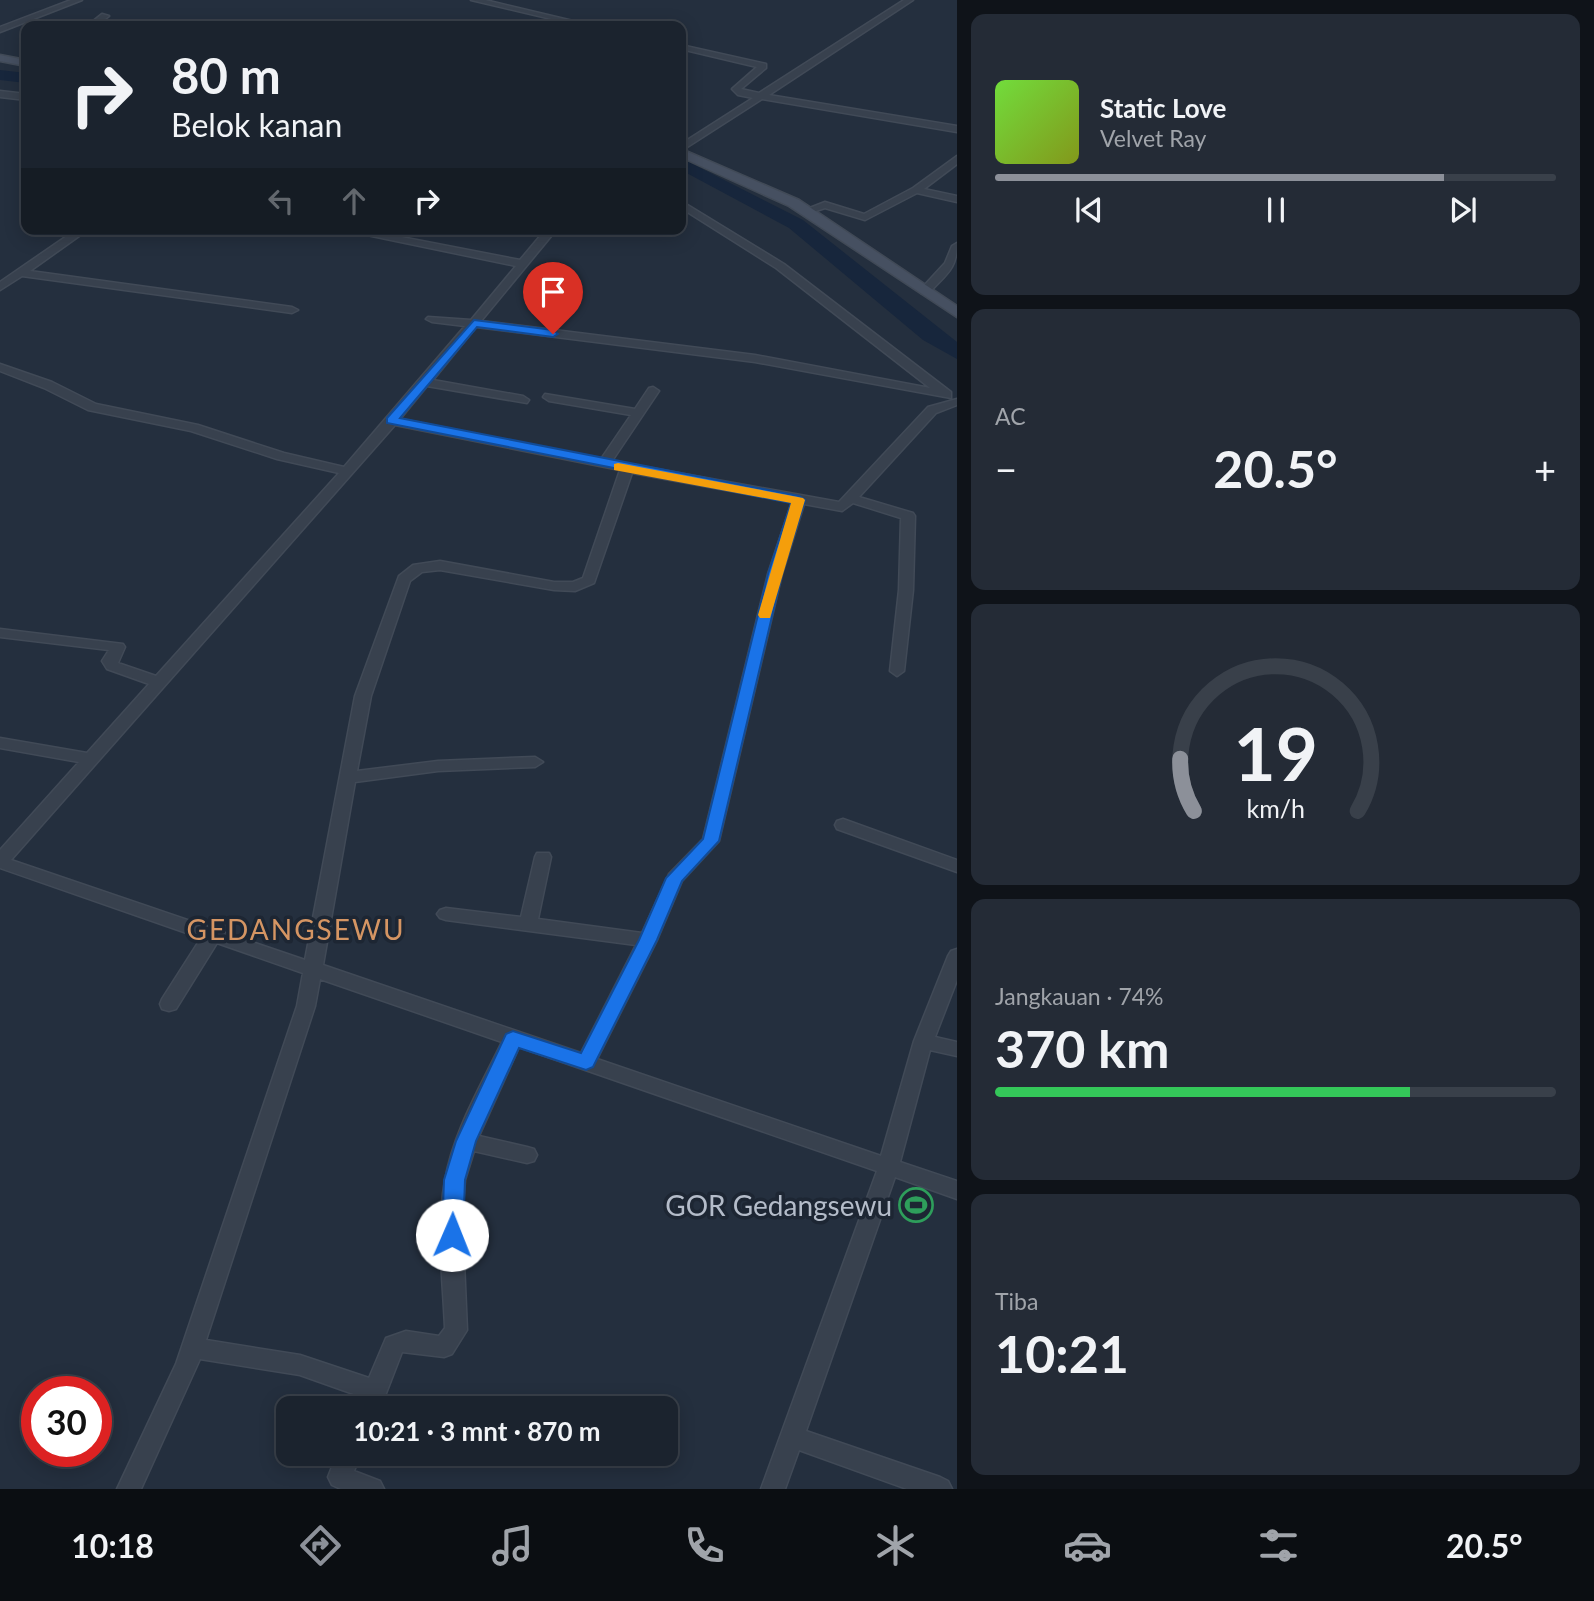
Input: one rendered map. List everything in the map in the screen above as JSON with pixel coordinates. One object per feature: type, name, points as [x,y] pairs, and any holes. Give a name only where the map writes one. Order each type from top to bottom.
[{"type":"street","points":[[23,21],[78,0]]},
{"type":"street","points":[[475,0],[568,21]]},
{"type":"street","points":[[686,146],[756,97],[909,0]]},
{"type":"street","points":[[98,21],[105,16]]},
{"type":"street","points":[[0,30],[21,22]]},
{"type":"street","points":[[686,48],[764,66],[736,89],[741,93],[957,129]]},
{"type":"street","points":[[0,58],[21,62]]},
{"type":"street","points":[[0,94],[21,96]]},
{"type":"street","points":[[686,152],[807,211],[957,313]]},
{"type":"street","points":[[807,211],[825,205],[865,217],[916,190],[957,159]]},
{"type":"street","points":[[916,190],[957,199]]},
{"type":"street","points":[[686,207],[780,266],[953,400]]},
{"type":"street","points":[[0,287],[74,235]]},
{"type":"street","points":[[374,235],[523,264]]},
{"type":"street","points":[[547,235],[392,421],[0,861],[957,1190]]},
{"type":"street","points":[[925,291],[950,264],[957,246]]},
{"type":"street","points":[[20,273],[292,310]]},
{"type":"street","points":[[432,318],[761,358],[856,374],[953,400]]},
{"type":"street","points":[[0,367],[92,407],[194,428],[281,456],[347,471]]},
{"type":"street","points":[[425,382],[523,400]]},
{"type":"street","points":[[604,464],[653,391]]},
{"type":"street","points":[[549,397],[639,413]]},
{"type":"street","points":[[392,421],[839,508],[852,499],[932,410],[953,400]]},
{"type":"street","points":[[129,1489],[163,1422],[193,1348],[306,1006],[372,664],[406,574],[422,566],[436,566],[494,572],[568,589],[583,586],[589,580],[627,468]]},
{"type":"street","points":[[852,499],[908,516],[906,590],[897,671]]},
{"type":"street","points":[[586,1062],[648,940],[675,878],[710,841],[775,574],[799,500]]},
{"type":"street","points":[[0,633],[118,647],[109,661],[111,666],[159,682]]},
{"type":"street","points":[[0,743],[92,759]]},
{"type":"street","points":[[348,778],[438,766],[535,762]]},
{"type":"street","points":[[843,825],[957,866]]},
{"type":"street","points":[[528,926],[543,857]]},
{"type":"street","points":[[446,915],[648,940]]},
{"type":"street","points":[[169,1004],[213,934]]},
{"type":"street","points":[[772,1489],[888,1168],[923,1041],[950,990],[957,956]]},
{"type":"street","points":[[374,1396],[394,1345],[406,1341],[444,1348],[456,1330],[452,1215],[455,1180],[466,1141],[513,1039]]},
{"type":"street","points":[[923,1041],[957,1049]]},
{"type":"street","points":[[466,1141],[527,1155]]},
{"type":"street","points":[[193,1348],[300,1365],[364,1396]]},
{"type":"street","points":[[792,1437],[940,1489]]},
{"type":"street","points":[[344,1466],[340,1477],[372,1489]]},
{"type":"waterway","points":[[0,75],[21,77]]},
{"type":"waterway","points":[[686,166],[796,224],[931,335],[957,352]]},
{"type":"slow traffic","points":[[618,467],[799,500],[765,615]]},
{"type":"place","name":"GOR Gedangsewu","points":[[916,1205]]},
{"type":"district","name":"GEDANGSEWU","points":[[296,929]]},
{"type":"route","points":[[452,1235],[455,1180],[466,1141],[513,1039],[586,1062],[648,940],[675,878],[704,851],[710,841],[775,574],[799,500],[392,421],[474,323],[553,334]]}]
